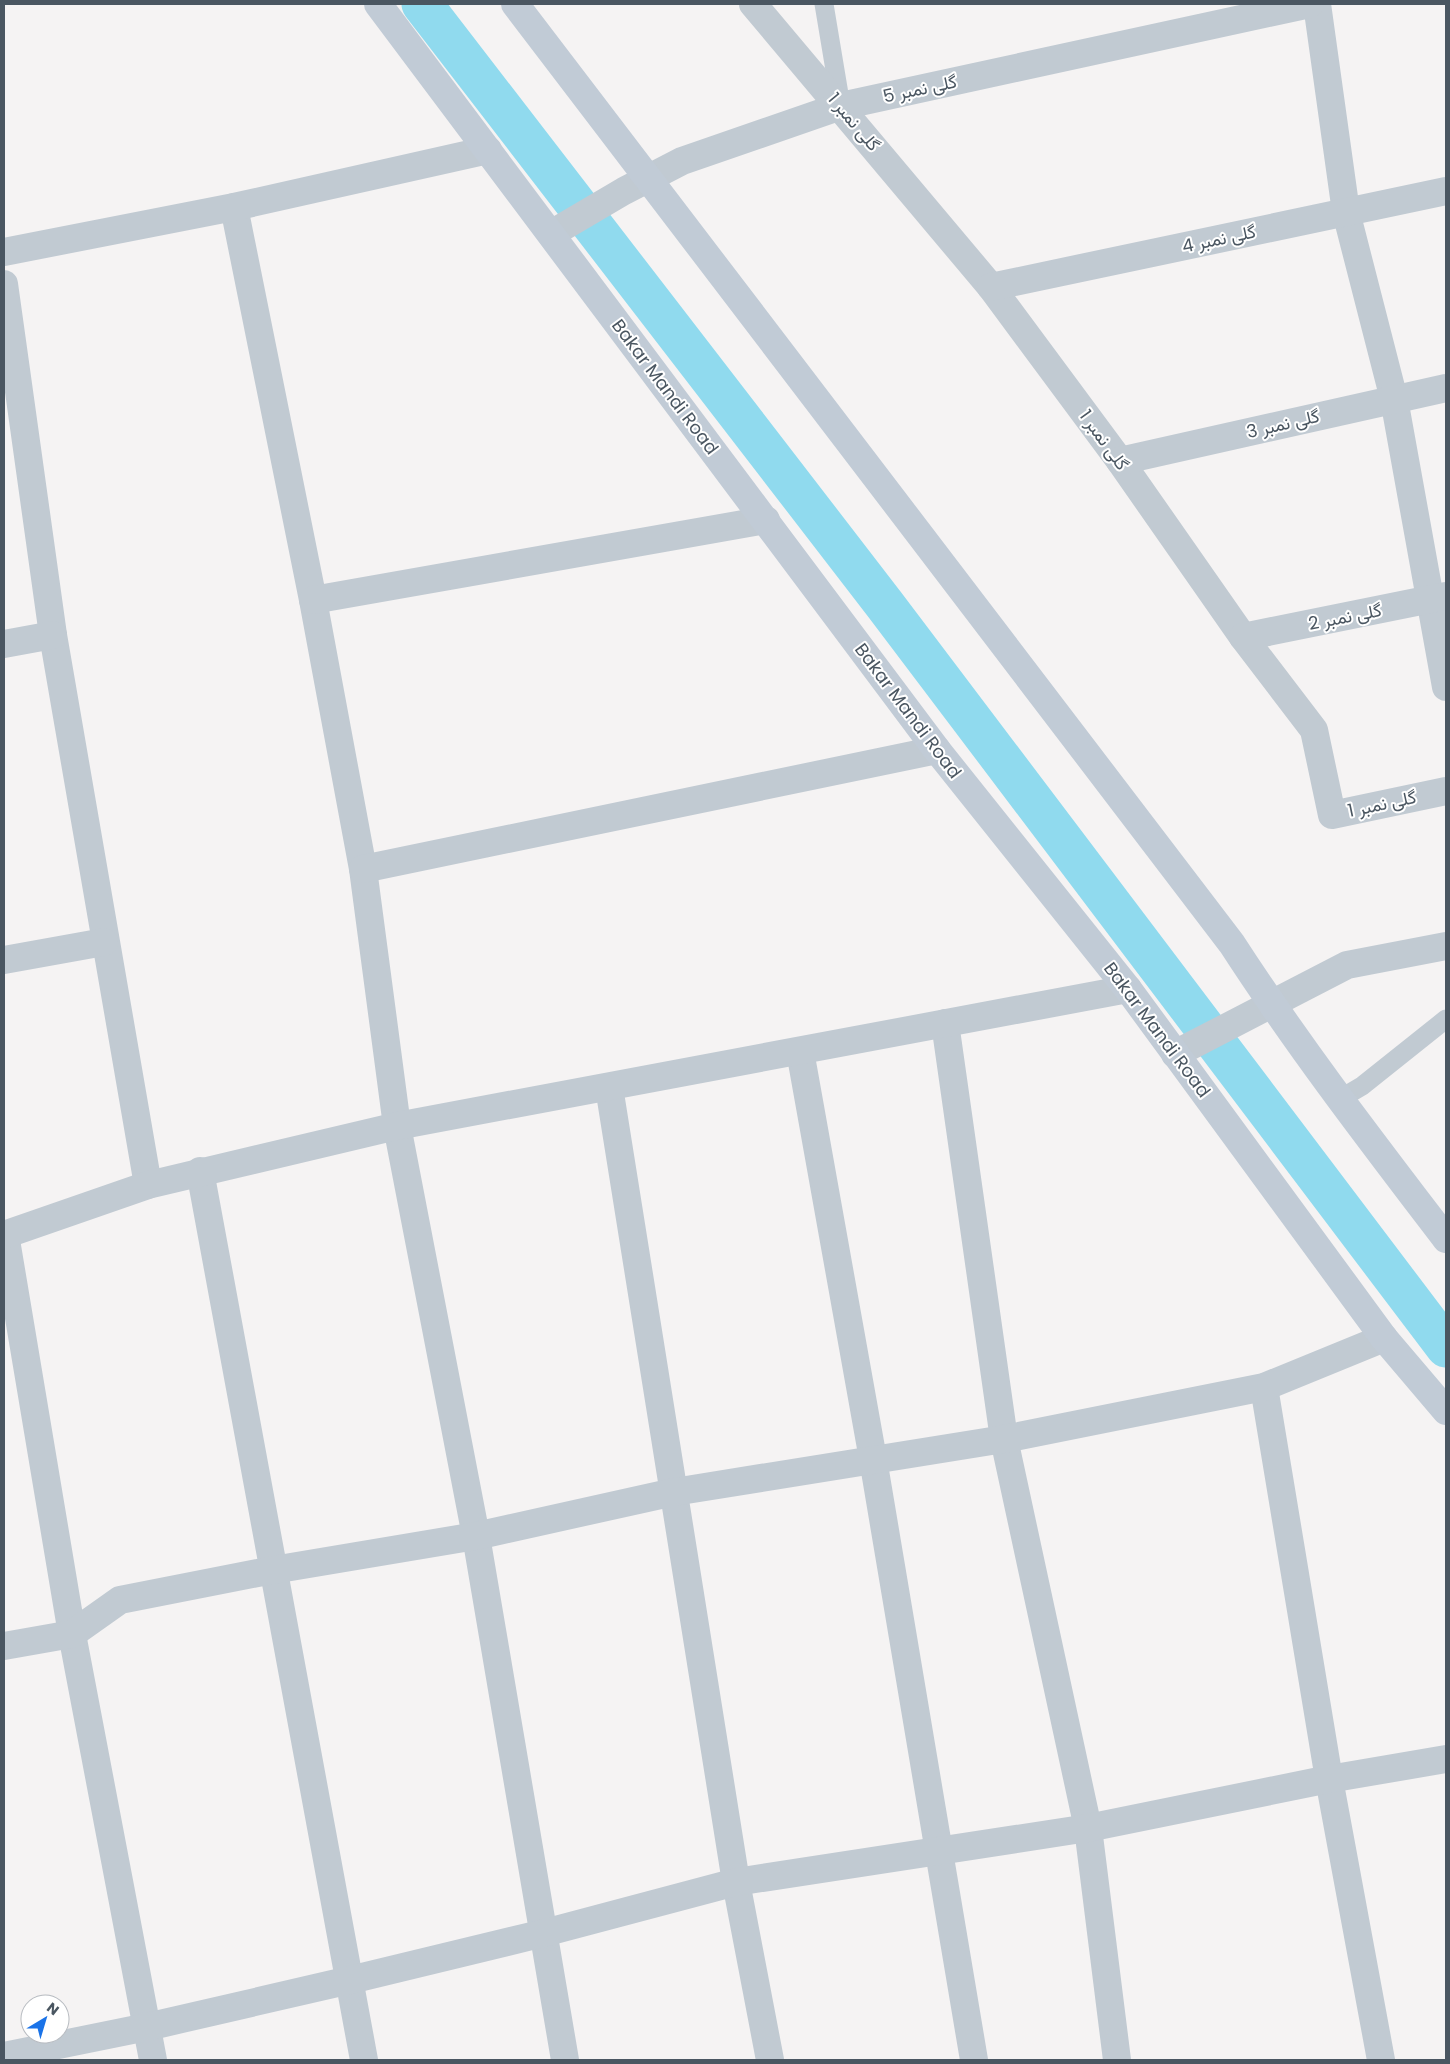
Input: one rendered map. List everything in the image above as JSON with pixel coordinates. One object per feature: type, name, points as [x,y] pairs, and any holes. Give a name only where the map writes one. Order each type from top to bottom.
[{"type":"street","name":"Bakar Mandi Road","points":[[378,4],[937,750],[1128,989],[1384,1338],[1446,1411]]},
{"type":"street","points":[[514,4],[650,178],[1226,936],[1270,1003],[1446,1239]]},
{"type":"street","name":"گلی نمبر 1","points":[[753,4],[841,106],[991,287],[1120,461],[1243,638],[1314,730],[1332,815],[1446,791]]},
{"type":"street","name":"گلی نمبر 5","points":[[551,234],[624,191],[682,162],[841,106],[1310,4]]},
{"type":"street","points":[[1317,4],[1346,212],[1394,399],[1438,598],[1446,687]]},
{"type":"street","points":[[4,252],[234,207],[488,150]]},
{"type":"street","name":"گلی نمبر 4","points":[[991,287],[1446,191]]},
{"type":"street","points":[[234,207],[313,600],[363,869],[397,1126],[476,1536],[565,2060]]},
{"type":"street","points":[[4,284],[53,635],[104,942],[148,1185]]},
{"type":"street","name":"گلی نمبر 3","points":[[1120,461],[1446,388]]},
{"type":"street","points":[[313,600],[766,520]]},
{"type":"street","name":"گلی نمبر 2","points":[[1243,638],[1438,598]]},
{"type":"street","points":[[4,644],[53,635]]},
{"type":"street","points":[[363,869],[937,750]]},
{"type":"street","points":[[4,960],[104,942]]},
{"type":"street","points":[[1175,1054],[1270,1003],[1347,965],[1446,946]]},
{"type":"street","points":[[153,2060],[72,1634],[4,1234],[148,1185],[200,1171],[397,1126],[1128,989]]},
{"type":"street","points":[[945,1023],[1004,1439],[1088,1828],[1117,2060]]},
{"type":"street","points":[[800,1051],[873,1459],[974,2060]]},
{"type":"street","points":[[609,1087],[736,1882],[770,2060]]},
{"type":"street","points":[[200,1171],[364,2060]]},
{"type":"street","points":[[4,1646],[72,1634],[120,1600],[273,1570],[476,1536],[674,1492],[1004,1439],[1264,1387],[1384,1338]]},
{"type":"street","points":[[1264,1387],[1329,1779],[1381,2060]]},
{"type":"street","points":[[4,2056],[147,2027],[544,1934],[736,1882],[1088,1828],[1329,1779],[1446,1760]]},
{"type":"lane","points":[[824,4],[841,106]]},
{"type":"lane","points":[[1340,1099],[1362,1086],[1446,1019]]},
{"type":"waterway","points":[[422,4],[885,605],[1446,1347]]}]
